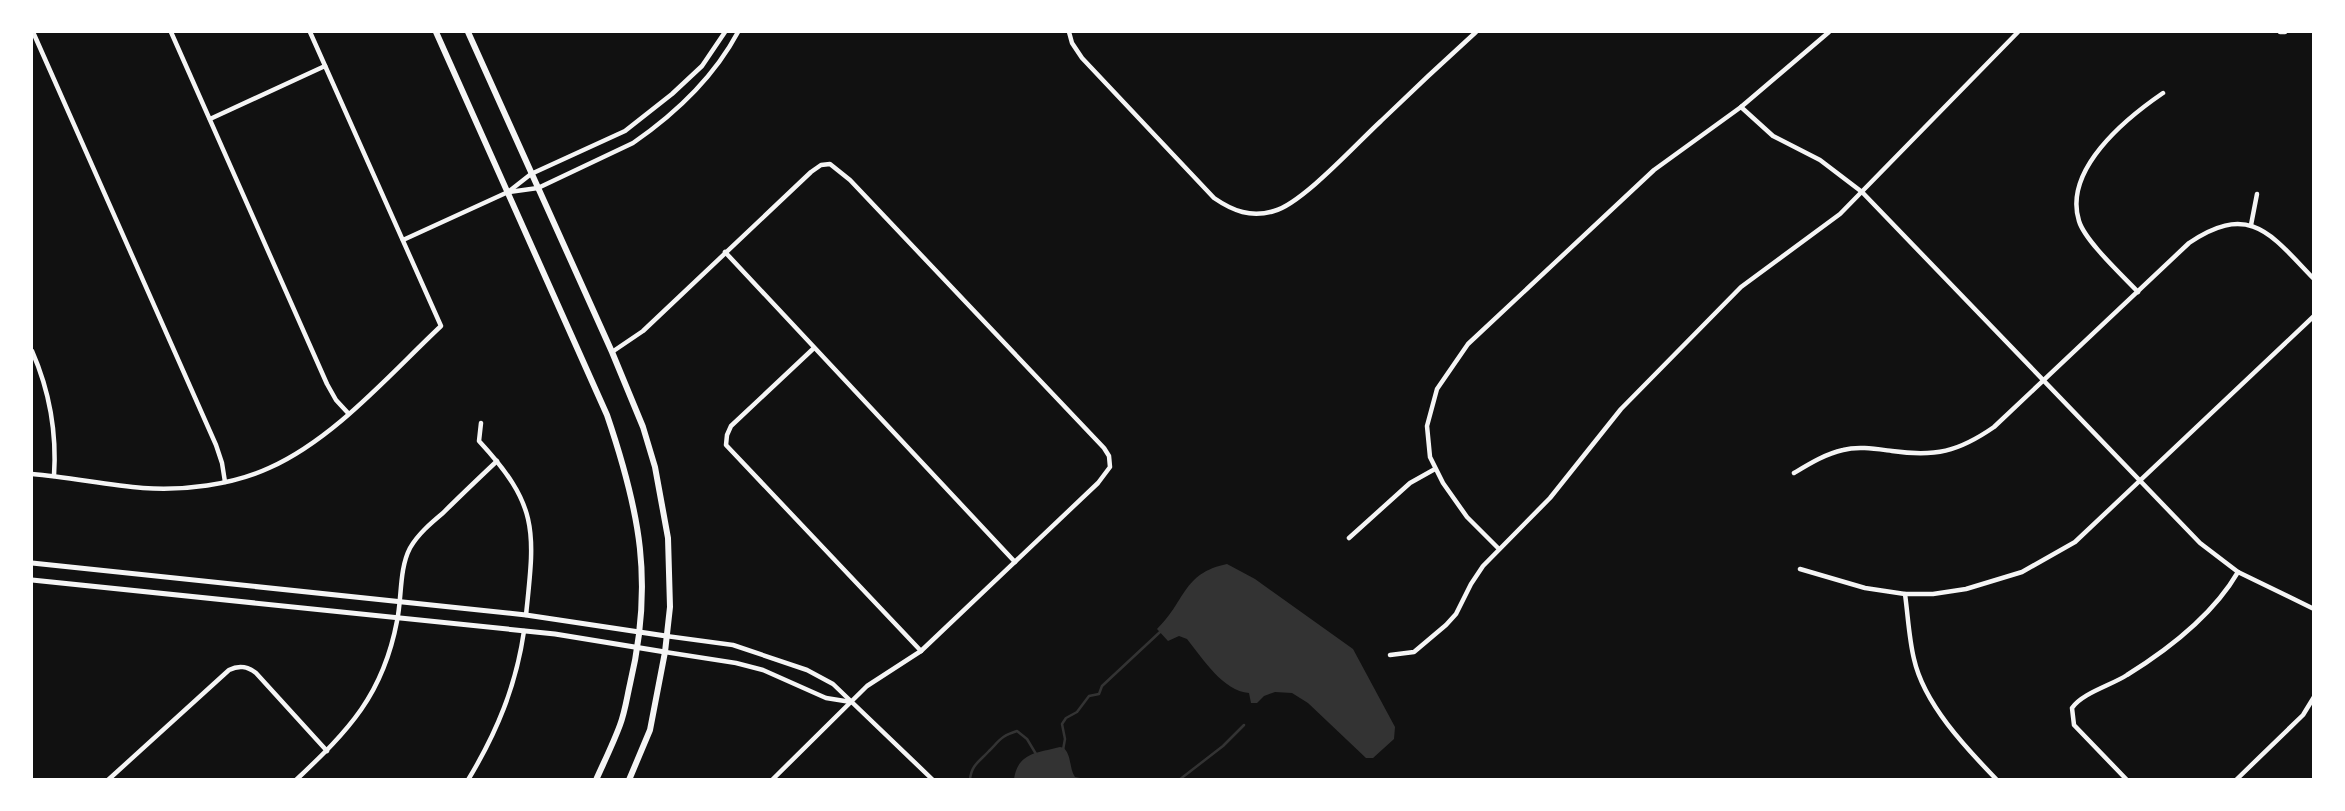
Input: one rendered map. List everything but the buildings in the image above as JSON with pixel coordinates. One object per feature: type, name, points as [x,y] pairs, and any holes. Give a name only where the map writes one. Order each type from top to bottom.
[{"type":"main road","points":[[436,32],[607,415],[624,463],[642,558],[641,633],[621,723],[596,779]]},
{"type":"main road","points":[[468,32],[612,352],[643,427],[655,467],[663,507],[670,572],[670,607],[665,652],[650,730],[629,779]]},
{"type":"street","points":[[33,32],[216,445],[225,482]]},
{"type":"street","points":[[171,32],[327,384],[348,414]]},
{"type":"street","points":[[32,474],[143,488],[225,482],[268,469],[306,447],[348,414],[441,326],[310,32]]},
{"type":"street","points":[[403,240],[508,192],[531,174],[625,131],[702,66],[725,32]]},
{"type":"street","points":[[508,192],[538,188],[633,143],[707,78],[738,32]]},
{"type":"street","points":[[1069,32],[1072,43],[1082,58],[1214,198],[1229,208],[1259,215],[1278,211],[1309,188],[1476,32]]},
{"type":"street","points":[[1498,548],[1467,517],[1430,457],[1427,426],[1437,389],[1468,344],[1654,170],[1741,107],[1829,32]]},
{"type":"street","points":[[1390,655],[1414,652],[1446,625],[1456,614],[1471,584],[1498,548],[1550,498],[1621,409],[1734,295],[1769,265],[1840,214],[2018,32]]},
{"type":"street","points":[[2280,32],[2285,32]]},
{"type":"street","points":[[210,119],[325,66]]},
{"type":"street","points":[[2138,292],[2090,239],[2079,222],[2076,195],[2079,181],[2091,159],[2140,109],[2163,93]]},
{"type":"street","points":[[1741,107],[1773,136],[1820,160],[1862,192],[2200,544],[2238,572],[2314,609]]},
{"type":"street","points":[[612,352],[643,331],[811,172],[821,165],[830,164],[850,180],[1109,456],[1110,467],[1105,476],[921,651],[876,678],[772,779]]},
{"type":"street","points":[[2251,225],[2257,194]]},
{"type":"street","points":[[1794,473],[1825,456],[1844,450],[1929,455],[1975,441],[1994,427],[2189,243],[2203,233],[2239,223],[2251,225],[2275,238],[2314,279]]},
{"type":"street","points":[[725,253],[1015,562]]},
{"type":"street","points":[[1800,569],[1865,588],[1905,594],[1933,594],[1966,589],[2022,572],[2075,542],[2314,316]]},
{"type":"street","points":[[814,348],[731,426],[726,445],[921,651]]},
{"type":"street","points":[[32,351],[41,372],[51,412],[56,443],[54,476]]},
{"type":"street","points":[[481,424],[479,441],[516,485],[525,505],[532,536],[526,615]]},
{"type":"street","points":[[296,779],[327,751],[370,699],[391,649],[409,549],[421,534],[497,461]]},
{"type":"street","points":[[1349,538],[1410,483],[1436,469]]},
{"type":"street","points":[[32,563],[526,615],[733,645],[780,659],[833,684],[933,779]]},
{"type":"street","points":[[2127,779],[2074,725],[2072,708],[2078,700],[2126,676],[2189,628],[2222,596],[2238,572]]},
{"type":"street","points":[[32,580],[555,634],[736,663],[763,670],[826,698],[852,702]]},
{"type":"street","points":[[1905,594],[1914,661],[1934,705],[1966,748],[1997,779]]},
{"type":"street","points":[[468,779],[501,719],[513,684],[524,631]]},
{"type":"street","points":[[108,779],[229,670],[237,666],[256,673],[327,751]]},
{"type":"street","points":[[2236,779],[2303,715],[2314,697]]},
{"type":"shaded area","points":[[1227,564],[1255,579],[1353,649],[1395,727],[1394,739],[1373,758],[1366,758],[1308,703],[1292,693],[1275,692],[1264,696],[1257,703],[1251,703],[1249,693],[1231,687],[1222,680],[1187,639],[1179,636],[1168,641],[1157,629],[1192,582],[1212,568]]},
{"type":"shaded area","points":[[1060,747],[1067,751],[1075,777],[1086,779],[1014,779],[1020,763],[1030,755]]},
{"type":"waterway","points":[[1063,750],[1065,739],[1062,724],[1066,718],[1077,712],[1089,696],[1099,694],[1102,686],[1160,632]]},
{"type":"waterway","points":[[1179,780],[1223,746],[1244,725]]},
{"type":"waterway","points":[[970,780],[976,764],[1001,739],[1017,731],[1027,739],[1036,754]]}]
